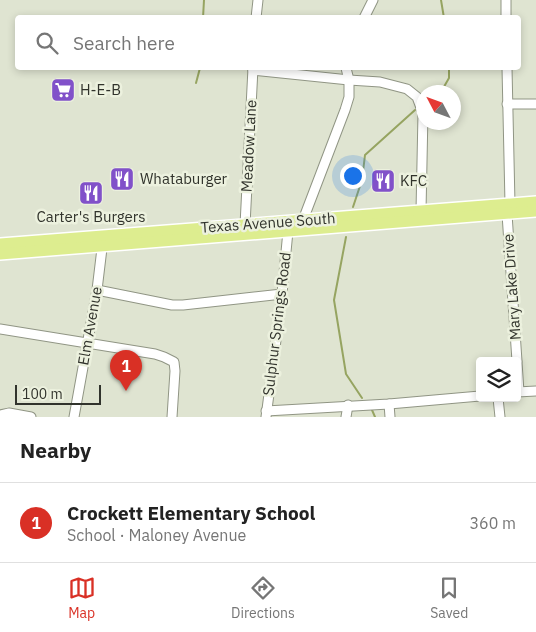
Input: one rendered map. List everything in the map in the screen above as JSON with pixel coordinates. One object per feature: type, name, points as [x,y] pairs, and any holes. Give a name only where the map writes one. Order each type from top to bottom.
[{"type":"main road","name":"Texas Avenue South","points":[[0,244],[288,231],[509,209],[536,202]]},
{"type":"main road","points":[[509,209],[536,207]]},
{"type":"main road","name":"Texas Avenue South","points":[[0,254],[103,240],[304,220],[421,211],[509,209],[536,212]]},
{"type":"street","points":[[256,15],[258,0]]},
{"type":"street","points":[[365,15],[372,0]]},
{"type":"street","points":[[506,0],[506,15]]},
{"type":"street","name":"Meadow Lane","points":[[245,225],[253,70]]},
{"type":"street","points":[[262,70],[380,82],[394,84],[407,89],[417,98],[423,113],[421,211]]},
{"type":"street","points":[[288,231],[304,220],[345,110],[349,97],[349,80],[346,70]]},
{"type":"street","name":"Mary Lake Drive","points":[[507,70],[509,209],[517,357]]},
{"type":"street","points":[[507,104],[536,104]]},
{"type":"street","name":"Sulphur Springs Road","points":[[266,414],[282,294],[288,231]]},
{"type":"street","name":"Elm Avenue","points":[[74,417],[88,343],[103,240]]},
{"type":"street","points":[[96,290],[172,305],[282,294]]},
{"type":"street","points":[[0,329],[164,356],[174,362],[172,417]]},
{"type":"street","points":[[521,392],[536,391]]},
{"type":"street","points":[[266,414],[348,405],[389,404],[476,396]]},
{"type":"street","points":[[498,402],[500,417]]},
{"type":"street","points":[[389,404],[390,417]]},
{"type":"street","points":[[346,417],[348,405]]},
{"type":"street","points":[[0,415],[9,414],[30,417]]},
{"type":"waterway","points":[[203,15],[204,0]]},
{"type":"waterway","points":[[441,0],[444,15]]},
{"type":"waterway","points":[[196,83],[199,70]]},
{"type":"waterway","points":[[445,85],[449,78],[449,70]]},
{"type":"waterway","points":[[353,207],[362,180],[365,155],[415,110]]},
{"type":"waterway","points":[[346,237],[334,300],[346,374],[362,398]]},
{"type":"waterway","points":[[372,410],[375,417]]},
{"type":"place","name":"H-E-B","points":[[63,90]]},
{"type":"place","name":"Whataburger","points":[[122,179]]},
{"type":"place","name":"KFC","points":[[383,181]]},
{"type":"place","name":"Carter's Burgers","points":[[91,193]]},
{"type":"place","name":"Crockett Elementary School","points":[[126,391]]}]
